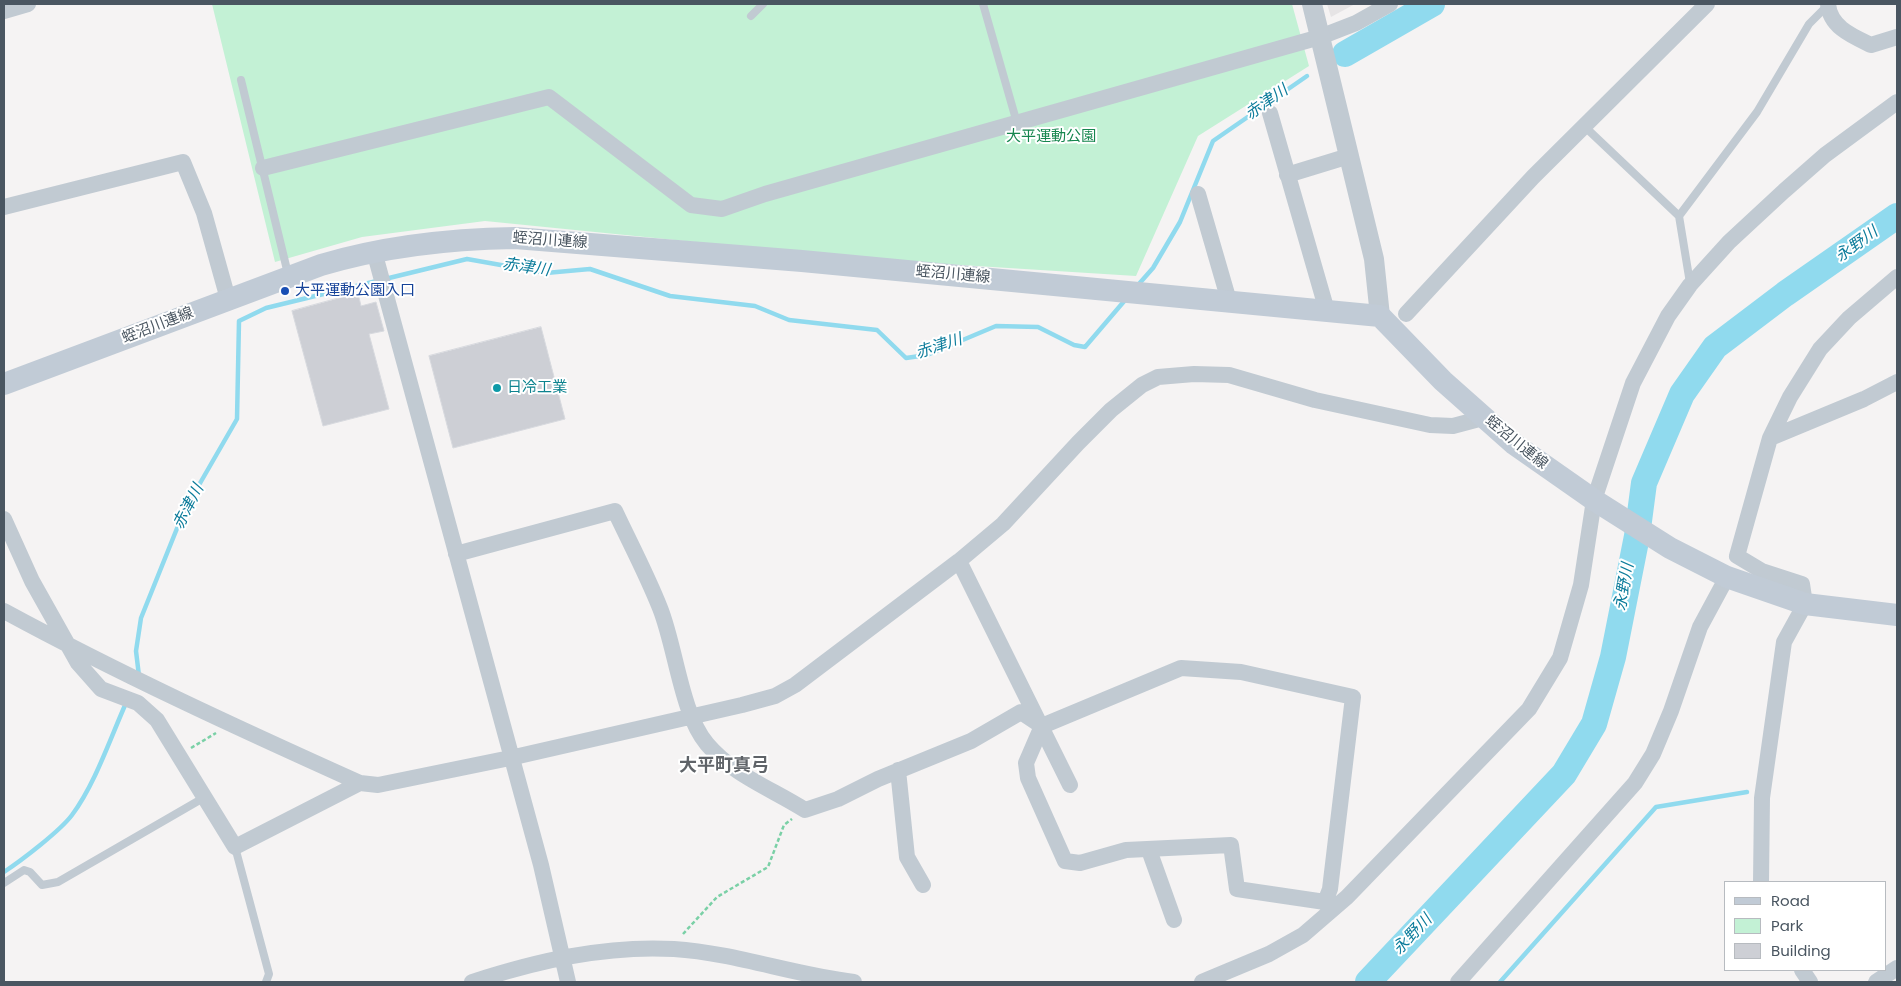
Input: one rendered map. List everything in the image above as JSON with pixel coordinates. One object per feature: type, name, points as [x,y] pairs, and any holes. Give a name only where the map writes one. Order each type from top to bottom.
[{"type":"main road","name":"蛭沼川連線","points":[[4,384],[289,276],[374,251],[450,240],[515,238],[792,260],[1229,302]]},
{"type":"main road","points":[[1229,302],[1380,316]]},
{"type":"main road","name":"蛭沼川連線","points":[[1380,316],[1483,418],[1544,466],[1656,539],[1722,574],[1805,604],[1897,615]]},
{"type":"street","points":[[4,11],[28,4]]},
{"type":"street","points":[[1312,4],[1374,259],[1380,316]]},
{"type":"street","points":[[262,168],[549,97],[691,205],[722,209],[765,194],[1320,37],[1356,23],[1390,4]]},
{"type":"street","points":[[1406,314],[1526,184],[1707,4]]},
{"type":"street","points":[[1828,4],[1829,11],[1843,32],[1871,44],[1897,37]]},
{"type":"street","points":[[1202,982],[1269,954],[1303,934],[1347,897],[1529,709],[1560,658],[1567,639],[1581,585],[1597,502],[1633,383],[1668,316],[1690,285],[1729,242],[1818,161],[1897,102]]},
{"type":"street","points":[[1270,113],[1327,311]]},
{"type":"street","points":[[1288,175],[1349,156]]},
{"type":"street","points":[[4,207],[183,162],[204,214],[228,299]]},
{"type":"street","points":[[1198,194],[1229,302]]},
{"type":"street","points":[[374,251],[510,758],[541,865],[568,982]]},
{"type":"street","points":[[1761,881],[1762,798],[1784,642],[1805,604],[1802,584],[1762,570],[1737,556],[1770,438],[1790,397],[1820,349],[1849,318],[1897,277]]},
{"type":"street","points":[[4,611],[66,645],[231,725],[360,783],[378,785],[510,758],[775,696],[795,685],[959,561],[1004,524],[1111,410],[1142,385],[1158,377],[1194,374],[1229,375],[1315,400],[1430,425],[1453,426],[1483,418]]},
{"type":"street","points":[[1770,438],[1864,399],[1897,382]]},
{"type":"street","points":[[456,554],[615,511],[660,608],[675,653],[691,717],[707,744],[738,772],[805,810],[838,799],[898,770],[971,741],[1021,712],[1042,726]]},
{"type":"street","points":[[4,519],[32,581],[66,645],[101,689],[138,703],[157,720],[235,846],[360,783]]},
{"type":"street","points":[[959,561],[1070,785]]},
{"type":"street","points":[[1458,982],[1635,783],[1653,754],[1668,719],[1700,627],[1722,574]]},
{"type":"street","points":[[1181,668],[1266,676],[1353,697],[1330,889],[1325,902],[1237,889],[1231,845],[1149,850],[1126,850],[1080,862],[1065,861],[1028,778],[1026,763],[1042,726],[1181,668]]},
{"type":"street","points":[[898,770],[907,857],[924,885]]},
{"type":"street","points":[[1149,850],[1174,920]]},
{"type":"street","points":[[472,982],[563,958],[610,949],[670,949],[732,958],[854,982]]},
{"type":"street","points":[[1876,982],[1897,968]]},
{"type":"street","points":[[1803,971],[1810,982]]},
{"type":"lane","points":[[751,16],[763,4]]},
{"type":"lane","points":[[983,4],[1017,123]]},
{"type":"lane","points":[[1679,216],[1757,112],[1809,24],[1828,4]]},
{"type":"lane","points":[[241,80],[289,276]]},
{"type":"lane","points":[[1584,126],[1679,216],[1690,285]]},
{"type":"lane","points":[[4,883],[24,870],[30,872],[42,886],[58,882],[205,797]]},
{"type":"lane","points":[[235,846],[269,974],[266,982]]},
{"type":"path","points":[[179,755],[231,725]]},
{"type":"path","points":[[670,949],[717,897],[768,867],[784,825],[805,810]]},
{"type":"shaded area","points":[[1327,4],[1355,4],[1331,17]]},
{"type":"green space","name":"大平運動公園","points":[[212,4],[1292,4],[1309,66],[1198,136],[1136,276],[865,259],[485,221],[362,237],[275,262]]},
{"type":"building","points":[[358,293],[361,306],[376,302],[384,331],[369,334],[389,409],[323,426],[292,311]]},
{"type":"building","name":"日冷工業","points":[[541,327],[565,419],[453,448],[429,356]]},
{"type":"waterway","name":"赤津川","points":[[1345,54],[1432,4]]},
{"type":"waterway","name":"赤津川","points":[[1138,285],[1153,268],[1180,222],[1213,141],[1307,76]]},
{"type":"waterway","name":"永野川","points":[[1368,982],[1564,774],[1594,724],[1613,657],[1637,536],[1644,483],[1682,394],[1715,347],[1785,294],[1897,216]]},
{"type":"waterway","name":"赤津川","points":[[139,676],[136,651],[141,618],[184,511],[237,419],[239,321],[266,308],[467,259],[546,273],[590,269],[670,296],[755,306],[789,320],[877,330],[906,358],[927,355],[996,326],[1038,327],[1074,345],[1085,347],[1126,299]]},
{"type":"waterway","name":"赤津川","points":[[4,872],[50,837],[72,815],[102,761],[126,703]]},
{"type":"waterway","points":[[1500,982],[1656,807],[1747,792]]},
{"type":"place","name":"大平運動公園入口","points":[[285,291]]},
{"type":"place","name":"日冷工業","points":[[497,388]]},
{"type":"district","name":"大平町真弓","points":[[724,766]]}]
